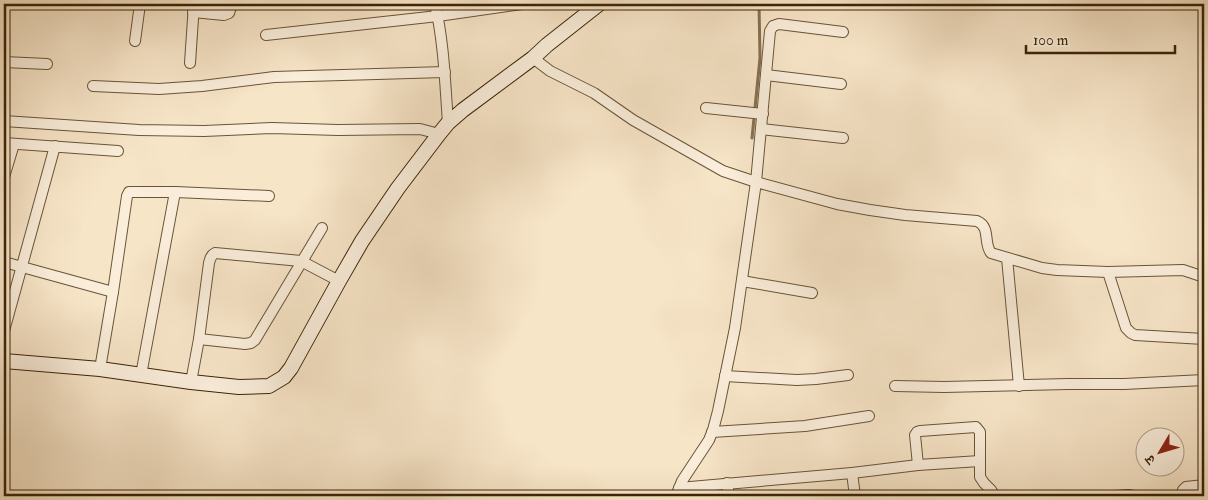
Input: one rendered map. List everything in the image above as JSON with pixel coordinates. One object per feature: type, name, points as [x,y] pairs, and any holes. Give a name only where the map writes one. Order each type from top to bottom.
[{"type":"street","points":[[135,41],[140,4]]},
{"type":"street","points":[[190,63],[193,8],[227,14],[231,10],[232,4]]},
{"type":"street","points":[[435,4],[445,72],[443,129]]},
{"type":"street","points":[[266,34],[438,16],[522,4]]},
{"type":"street","points":[[4,361],[100,369],[190,382],[239,386],[260,387],[278,382],[291,368],[362,241],[443,129],[463,110],[533,58],[599,4]]},
{"type":"street","points":[[678,492],[682,481],[712,432],[718,412],[735,328],[756,182],[762,129],[757,113],[766,75],[770,31],[775,25],[779,24],[843,32]]},
{"type":"street","points":[[533,58],[550,70],[589,90],[633,120],[692,154],[724,171],[756,182],[837,204],[870,210],[976,221],[981,223],[985,229],[987,248],[994,255],[1042,268],[1108,272],[1183,270],[1204,277]]},
{"type":"street","points":[[4,62],[47,64]]},
{"type":"street","points":[[93,86],[159,89],[274,77],[445,72]]},
{"type":"street","points":[[766,75],[841,84]]},
{"type":"street","points":[[706,108],[757,113]]},
{"type":"street","points":[[4,121],[139,130],[204,131],[272,128],[338,130],[443,129]]},
{"type":"street","points":[[762,129],[843,138]]},
{"type":"street","points":[[4,177],[9,143],[118,151]]},
{"type":"street","points":[[4,331],[55,146]]},
{"type":"street","points":[[100,369],[128,193],[132,191],[269,196]]},
{"type":"street","points":[[141,375],[175,192]]},
{"type":"street","points":[[199,339],[246,344],[255,340],[322,228]]},
{"type":"street","points":[[190,382],[199,339],[209,263],[215,253],[301,261],[339,281]]},
{"type":"street","points":[[1007,258],[1019,386]]},
{"type":"street","points":[[4,262],[113,292]]},
{"type":"street","points":[[1108,272],[1126,328],[1131,334],[1135,336],[1204,339]]},
{"type":"street","points":[[742,281],[812,294]]},
{"type":"street","points":[[725,376],[796,380],[848,376]]},
{"type":"street","points":[[895,386],[1124,384],[1204,380]]},
{"type":"street","points":[[712,432],[805,426],[869,416]]},
{"type":"street","points":[[918,465],[915,435],[917,432],[974,426],[980,432],[980,476],[995,496]]},
{"type":"street","points":[[678,492],[727,483],[980,461]]},
{"type":"street","points":[[852,473],[855,496]]},
{"type":"street","points":[[727,483],[729,496]]},
{"type":"street","points":[[1182,496],[1183,490],[1186,487],[1204,485]]},
{"type":"street","points":[[1116,496],[1134,496]]},
{"type":"path","points":[[4,491],[16,496]]},
{"type":"waterway","points":[[752,138],[760,58],[759,4]]}]
